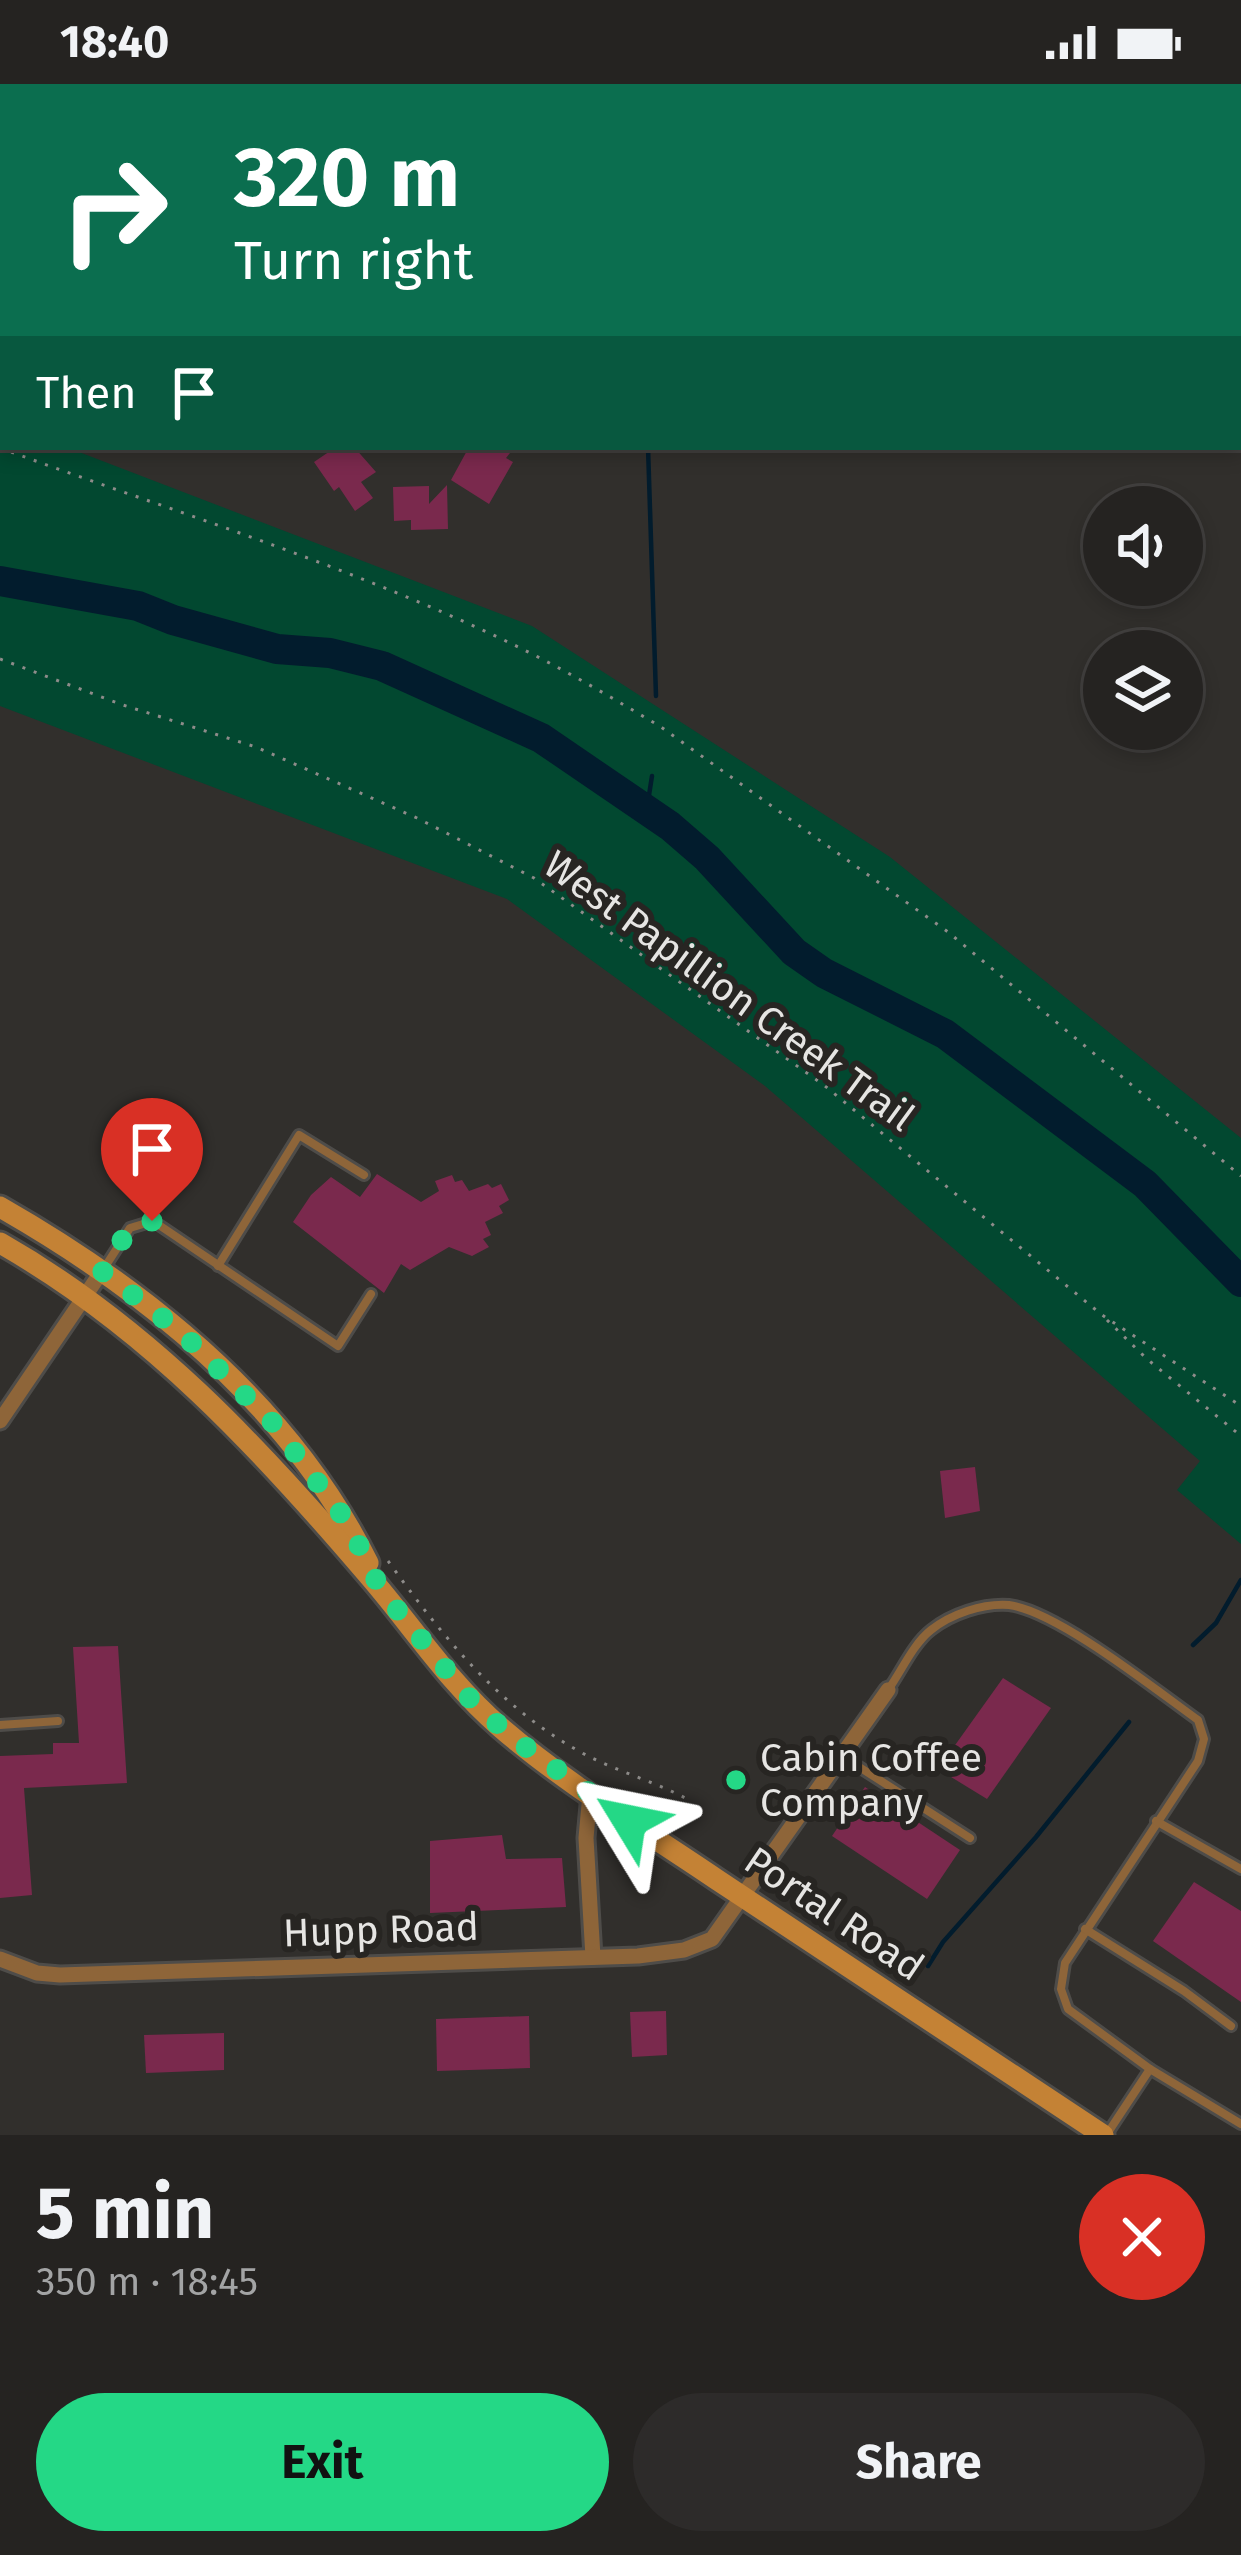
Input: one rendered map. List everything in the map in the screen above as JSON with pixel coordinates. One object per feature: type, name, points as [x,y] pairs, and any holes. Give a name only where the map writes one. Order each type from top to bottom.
[{"type":"main road","name":"Portal Road","points":[[0,1208],[102,1271],[182,1333],[272,1422],[348,1523],[381,1590]]},
{"type":"main road","name":"Portal Road","points":[[0,1243],[141,1338],[200,1390],[274,1466],[472,1701],[513,1738],[744,1898],[1105,2135]]},
{"type":"street","points":[[0,1421],[102,1271]]},
{"type":"street","name":"Hupp Road","points":[[0,1959],[37,1973],[60,1975],[592,1957],[684,1949],[712,1939],[888,1690]]},
{"type":"street","points":[[590,1794],[586,1838],[592,1957]]},
{"type":"lane","points":[[218,1266],[299,1135],[364,1175]]},
{"type":"lane","points":[[102,1271],[130,1228],[152,1221],[338,1346],[370,1294]]},
{"type":"lane","points":[[888,1690],[927,1633],[954,1616],[1009,1605],[1038,1614],[1198,1720],[1204,1738],[1198,1761],[1084,1929],[1065,1964],[1061,1988],[1068,2009],[1150,2069],[1241,2124]]},
{"type":"lane","points":[[0,1725],[58,1721]]},
{"type":"lane","points":[[841,1755],[970,1838]]},
{"type":"lane","points":[[1156,1821],[1241,1869]]},
{"type":"lane","points":[[1084,1929],[1184,1990],[1231,2026]]},
{"type":"lane","points":[[1105,2135],[1150,2069]]},
{"type":"path","points":[[5,450],[413,600],[506,641],[610,697],[661,727],[948,932],[1241,1176]]},
{"type":"path","name":"West Papillion Creek Trail","points":[[0,658],[256,748],[417,818],[534,878],[826,1086],[1102,1315],[1241,1406]]},
{"type":"path","points":[[1102,1315],[1241,1436]]},
{"type":"path","points":[[384,1554],[459,1653],[519,1711],[588,1756],[688,1800]]},
{"type":"green space","points":[[0,450],[74,450],[532,626],[890,857],[1241,1138],[1241,1544],[1177,1490],[1200,1461],[765,1086],[507,899],[0,706]]},
{"type":"building","points":[[332,450],[357,450],[376,472],[361,482],[373,498],[355,511],[314,462]]},
{"type":"building","points":[[467,450],[510,453],[506,458],[513,462],[489,504],[451,480]]},
{"type":"building","points":[[447,485],[448,529],[411,530],[411,520],[394,521],[393,487],[429,486],[429,504]]},
{"type":"building","points":[[377,1174],[421,1202],[439,1191],[435,1181],[452,1175],[469,1191],[501,1184],[509,1200],[499,1206],[503,1213],[485,1222],[491,1235],[483,1239],[489,1247],[472,1256],[449,1247],[410,1270],[401,1264],[384,1293],[293,1222],[311,1195],[331,1177],[360,1197]]},
{"type":"building","points":[[975,1467],[980,1511],[945,1518],[940,1471]]},
{"type":"building","points":[[118,1646],[127,1783],[24,1788],[32,1895],[0,1898],[0,1756],[53,1754],[53,1743],[79,1743],[73,1647]]},
{"type":"building","points":[[1003,1678],[1051,1708],[987,1799],[938,1769]]},
{"type":"building","points":[[865,1787],[960,1850],[927,1899],[832,1836]]},
{"type":"building","points":[[502,1835],[506,1859],[562,1858],[566,1907],[430,1913],[430,1841]]},
{"type":"building","points":[[1194,1882],[1241,1911],[1241,2002],[1153,1941]]},
{"type":"building","points":[[666,2011],[667,2055],[632,2057],[630,2012]]},
{"type":"building","points":[[529,2016],[530,2068],[437,2071],[436,2019]]},
{"type":"building","points":[[224,2033],[224,2070],[146,2073],[144,2035]]},
{"type":"waterway","points":[[648,450],[656,696]]},
{"type":"waterway","points":[[0,581],[138,606],[277,649],[330,653],[382,666],[541,738],[670,826],[707,858],[794,952],[824,973],[945,1034],[1145,1184],[1241,1282]]},
{"type":"waterway","points":[[647,808],[652,776]]},
{"type":"waterway","points":[[1193,1645],[1216,1623],[1241,1580]]},
{"type":"waterway","points":[[928,1966],[943,1942],[1129,1722]]},
{"type":"place","name":"Cabin Coffee Company","points":[[736,1780]]},
{"type":"route","points":[[152,1221],[130,1228],[102,1271],[228,1374],[298,1452],[348,1523],[381,1590],[472,1701],[513,1738],[629,1821]]}]
